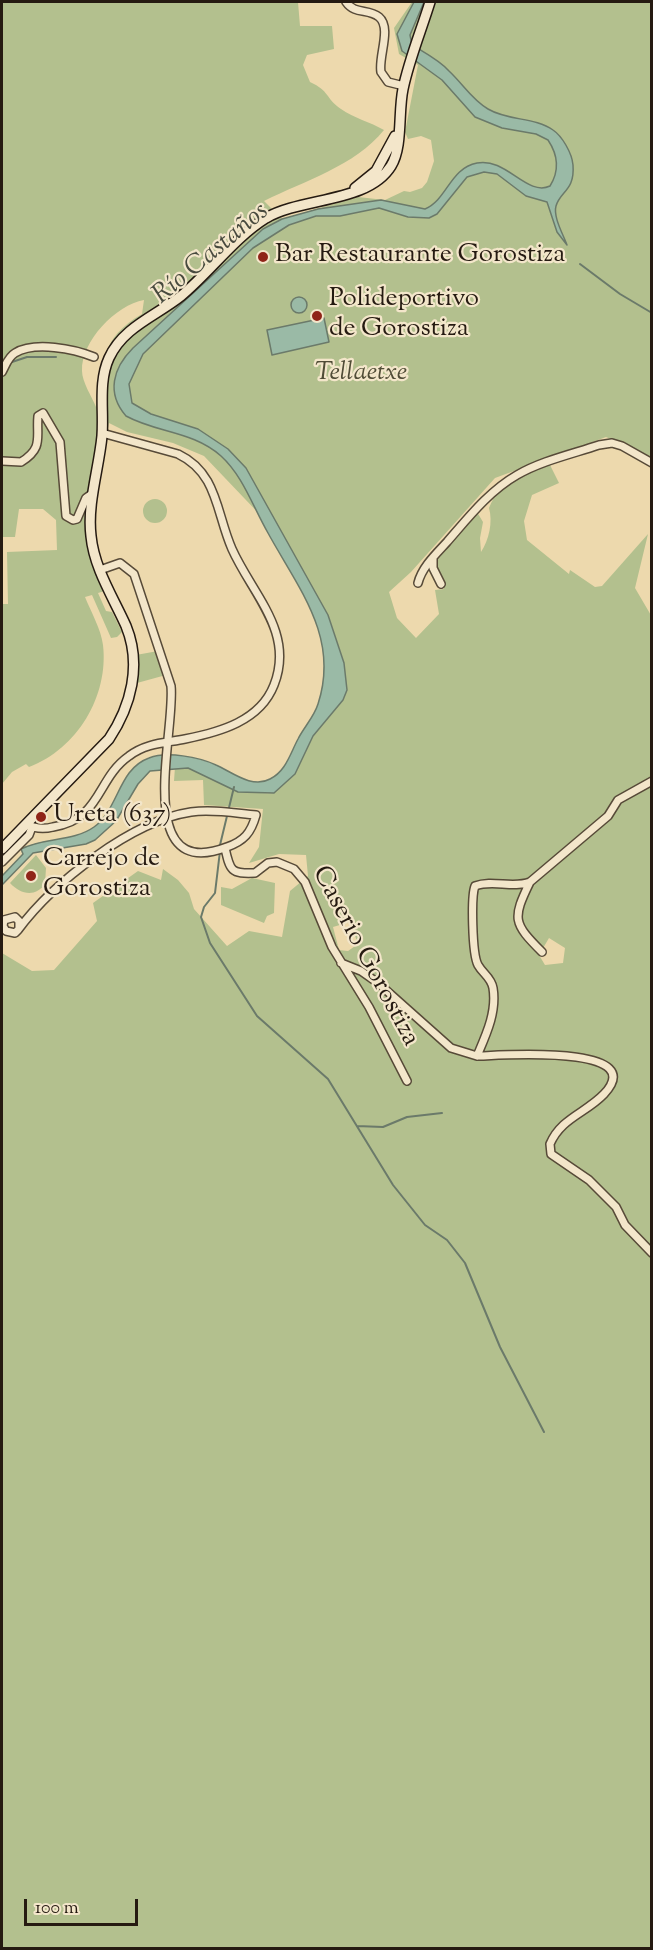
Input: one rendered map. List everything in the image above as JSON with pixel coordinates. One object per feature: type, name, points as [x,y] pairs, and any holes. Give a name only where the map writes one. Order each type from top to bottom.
[{"type":"street","points":[[346,2],[354,11],[374,15],[381,21],[384,29],[381,72],[388,82],[404,86]]},
{"type":"street","points":[[2,849],[29,825],[115,730],[128,705],[132,689],[132,652],[127,628],[100,570],[91,536],[102,433],[106,366],[114,348],[125,335],[180,296],[267,218],[285,210],[353,191],[375,188],[393,161],[397,148],[397,131],[404,86],[430,2]]},
{"type":"street","points":[[375,188],[375,177],[389,158],[397,131]]},
{"type":"street","points":[[353,191],[376,171],[393,142]]},
{"type":"street","points":[[2,372],[14,354],[32,348],[75,351],[94,357]]},
{"type":"street","points":[[2,461],[21,462],[28,458],[39,440],[38,416],[43,413],[60,442],[66,516],[73,520],[77,519],[86,498],[94,492]]},
{"type":"street","points":[[29,825],[52,828],[76,820],[95,804],[112,772],[140,748],[186,739],[249,718],[261,708],[278,674],[279,636],[231,548],[213,489],[205,474],[189,459],[178,454],[102,433]]},
{"type":"street","points":[[418,583],[423,571],[433,558],[491,494],[518,474],[599,445],[612,443],[651,463]]},
{"type":"street","points":[[433,558],[433,568],[441,584]]},
{"type":"street","points":[[19,928],[58,888],[122,840],[166,819],[189,812],[222,811],[255,815],[248,835],[225,848],[200,853],[190,851],[177,842],[166,819],[165,790],[173,702],[171,686],[132,571],[120,563],[100,570]]},
{"type":"street","points":[[477,1056],[493,1010],[493,989],[490,979],[478,966],[474,953],[472,893],[476,886],[484,883],[520,885],[530,882],[608,816],[618,800],[651,782]]},
{"type":"street","points":[[2,862],[30,835],[29,825]]},
{"type":"street","name":"Caserio Gorostiza","points":[[225,848],[229,867],[234,872],[255,873],[268,863],[277,862],[294,869],[305,882],[341,963],[369,1007],[407,1081]]},
{"type":"street","points":[[530,882],[517,914],[519,927],[542,952]]},
{"type":"street","points":[[341,963],[362,971],[378,983],[451,1048],[477,1056],[579,1055],[598,1062],[609,1070],[612,1076],[610,1086],[602,1096],[564,1122],[550,1144],[551,1154],[589,1180],[616,1207],[625,1226],[651,1253]]},
{"type":"green space","name":"Tellaetxe","points":[[2,2],[298,2],[300,26],[332,26],[334,49],[307,55],[303,65],[310,82],[321,88],[341,109],[384,130],[372,143],[344,163],[264,201],[282,219],[358,197],[385,200],[404,191],[410,192],[422,188],[427,182],[434,161],[431,140],[421,136],[408,139],[405,132],[418,65],[399,54],[394,28],[412,2],[651,2],[651,457],[606,437],[495,478],[411,572],[389,592],[397,618],[416,638],[439,614],[435,590],[444,589],[436,567],[437,558],[477,512],[483,522],[480,538],[481,552],[490,531],[489,508],[500,489],[512,478],[549,463],[559,483],[532,495],[524,521],[527,540],[569,574],[570,570],[595,587],[602,586],[648,534],[635,588],[652,617],[651,1948],[2,1948],[2,953],[32,971],[54,970],[97,921],[93,903],[138,871],[161,880],[163,869],[178,880],[189,893],[194,909],[227,946],[249,931],[282,937],[290,891],[308,876],[306,855],[279,854],[249,863],[259,847],[263,809],[204,805],[203,780],[174,781],[175,767],[200,772],[246,790],[274,793],[295,774],[313,736],[343,700],[347,690],[344,663],[328,615],[286,542],[204,456],[173,443],[127,432],[109,423],[97,488],[95,521],[98,553],[111,589],[98,593],[106,611],[112,612],[122,632],[117,637],[111,638],[92,595],[85,597],[103,645],[104,664],[95,701],[75,734],[62,748],[46,759],[29,767],[26,764],[12,772],[2,784],[2,604],[8,604],[7,552],[57,550],[56,520],[43,509],[19,509],[15,537],[2,537]],"holes":[[[144,300],[142,314],[118,333],[106,354],[102,365],[96,407],[82,375],[87,348],[102,326],[112,317],[133,303]],[[350,922],[358,944],[348,951],[339,950],[333,927]],[[549,938],[565,948],[563,963],[545,965],[539,955]]]},
{"type":"green space","points":[[155,499],[160,500],[166,506],[166,516],[160,522],[155,523],[150,522],[144,516],[143,511],[144,506],[150,500]]},
{"type":"green space","points":[[158,651],[166,675],[137,683],[136,655]]},
{"type":"green space","name":"Carrejo de Gorostiza","points":[[36,855],[46,868],[45,884],[32,893],[18,890],[10,883]]},
{"type":"green space","points":[[252,878],[275,883],[274,913],[267,916],[264,923],[221,905],[221,887],[232,889]]},
{"type":"shaded area","points":[[414,2],[424,2],[410,35],[412,45],[445,67],[472,96],[488,109],[504,116],[546,126],[560,136],[566,145],[573,165],[572,180],[558,201],[555,210],[567,245],[557,232],[547,202],[526,196],[497,174],[484,172],[467,177],[437,214],[429,218],[408,217],[379,208],[340,216],[316,216],[289,225],[253,248],[143,354],[129,384],[132,403],[151,414],[198,429],[228,449],[246,468],[328,615],[344,663],[347,690],[343,700],[313,736],[295,774],[274,793],[238,792],[188,768],[150,771],[138,784],[116,821],[95,840],[86,844],[33,853],[2,885],[2,876],[23,854],[21,849],[77,835],[94,827],[109,810],[125,780],[139,763],[156,756],[192,757],[209,762],[249,781],[263,782],[275,776],[284,767],[316,709],[323,680],[324,657],[320,635],[303,594],[242,482],[229,464],[210,448],[187,437],[126,416],[116,398],[114,381],[121,364],[133,348],[263,229],[282,219],[318,209],[381,200],[425,209],[439,199],[454,177],[468,166],[477,163],[497,166],[533,186],[541,188],[550,186],[557,163],[548,140],[536,134],[502,128],[475,117],[442,80],[402,51],[397,34]]},
{"type":"shaded area","points":[[299,297],[307,305],[299,313],[291,305]]},
{"type":"shaded area","points":[[324,318],[329,342],[272,355],[267,330]]},
{"type":"waterway","points":[[580,264],[620,294],[652,313]]},
{"type":"waterway","points":[[12,362],[27,357],[56,357]]},
{"type":"waterway","points":[[220,845],[234,787]]},
{"type":"waterway","points":[[220,851],[215,893],[204,907],[201,917],[210,943],[257,1016],[328,1079],[393,1185],[425,1225],[447,1240],[465,1263],[500,1347],[544,1432]]},
{"type":"waterway","points":[[357,1126],[383,1127],[407,1117],[442,1113]]},
{"type":"place","name":"Bar Restaurante Gorostiza","points":[[263,257]]},
{"type":"place","name":"Polideportivo de Gorostiza","points":[[317,316]]},
{"type":"place","name":"Ureta (637)","points":[[41,817]]},
{"type":"place","name":"Carrejo de Gorostiza","points":[[31,876]]},
{"type":"water label","name":"Río Castaños","points":[[212,255]]}]
